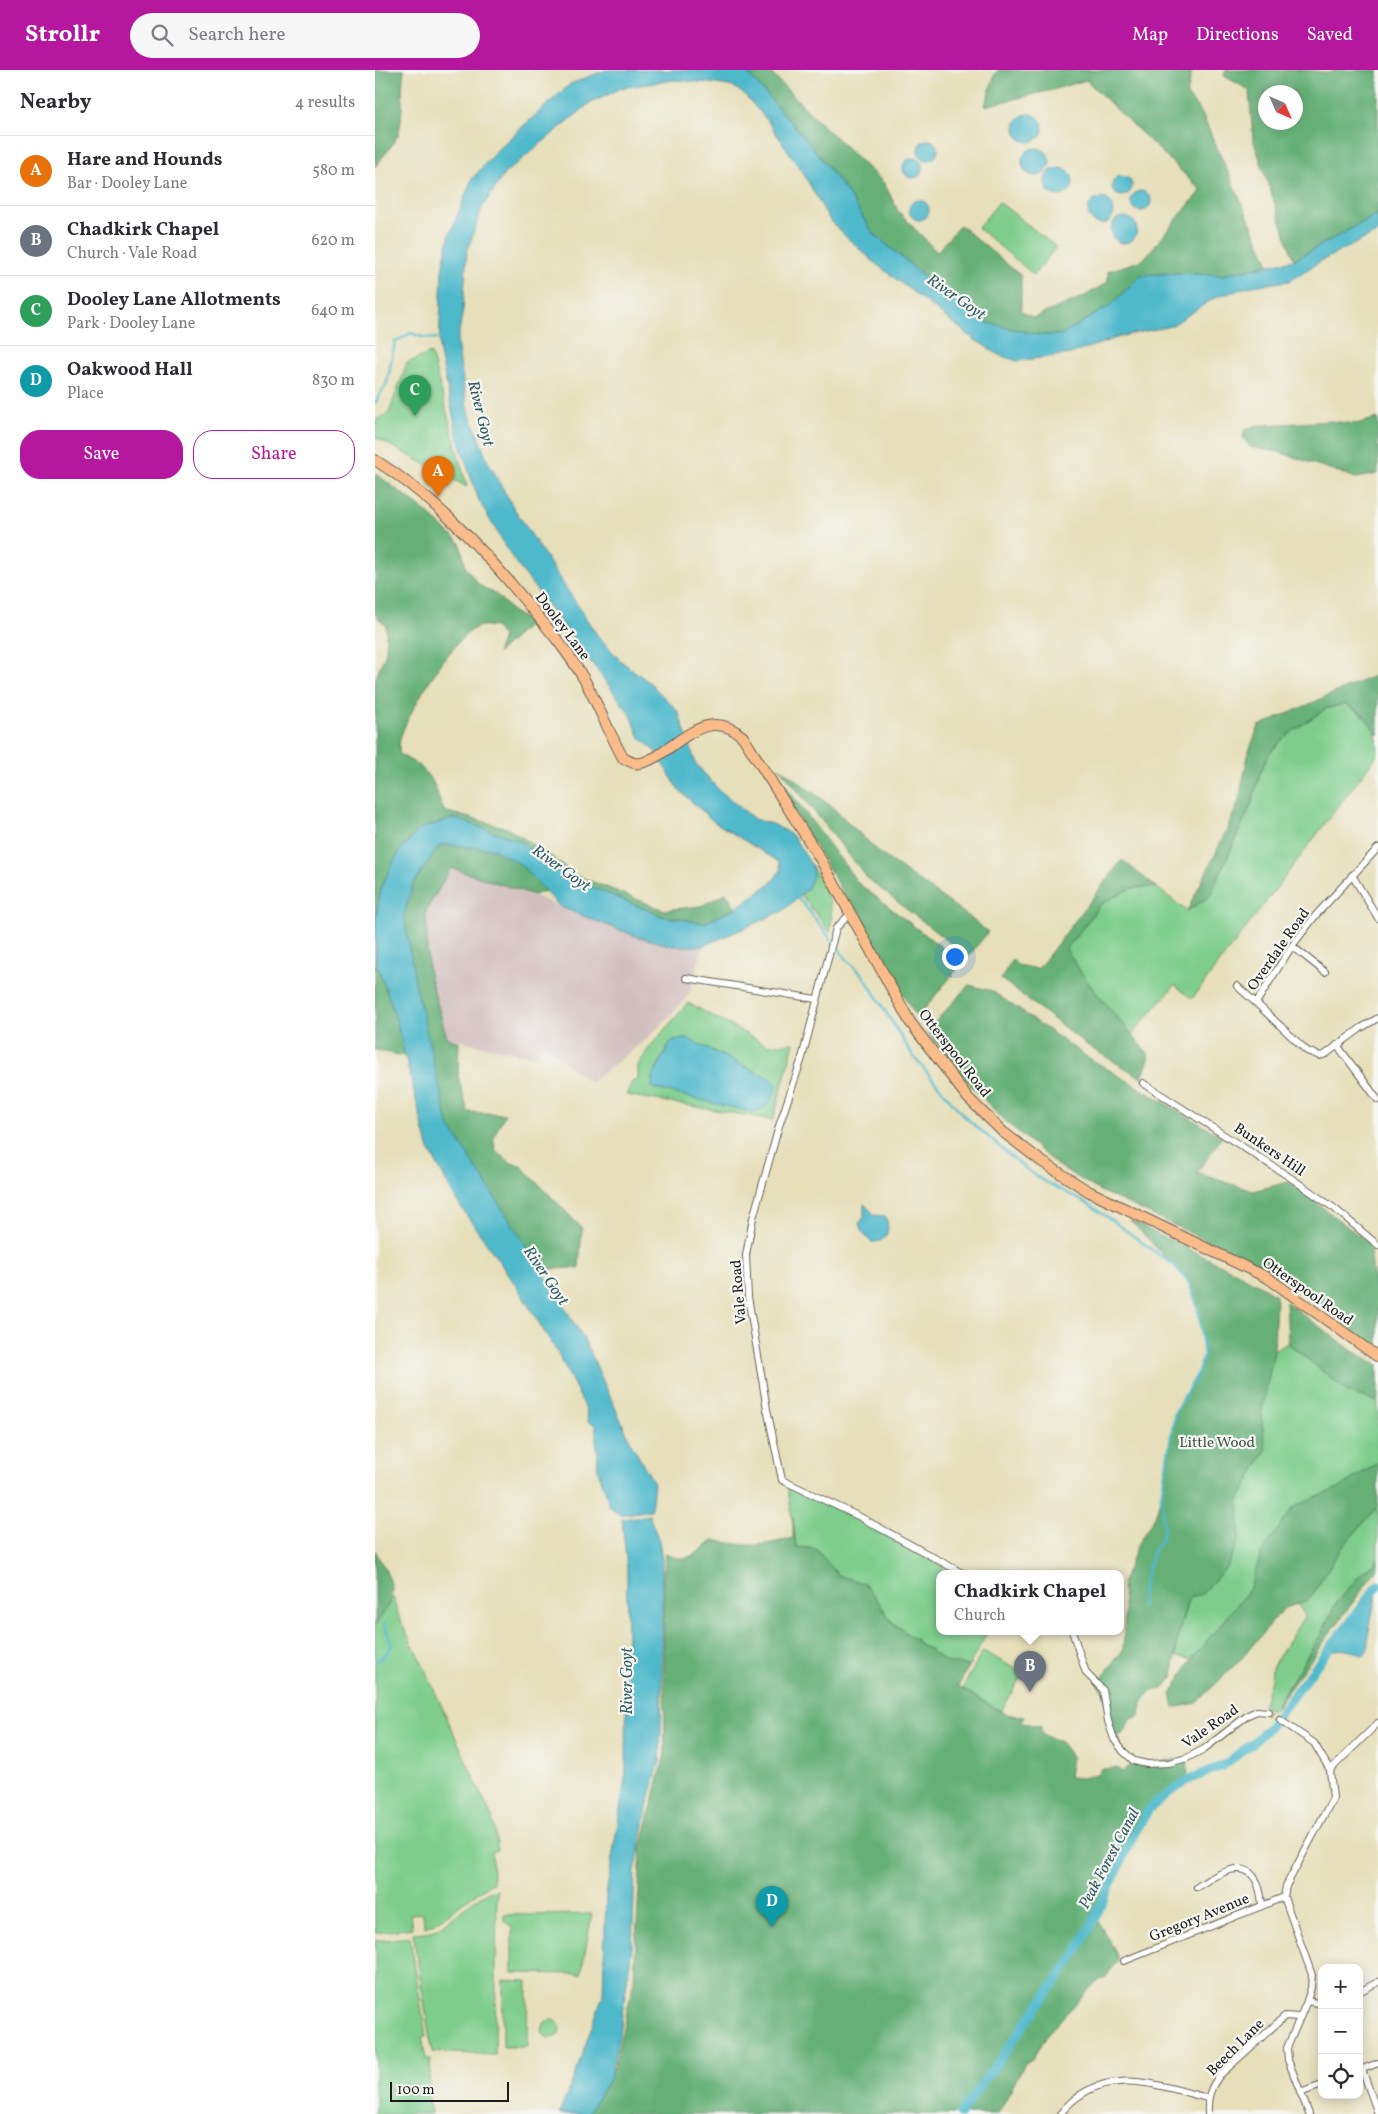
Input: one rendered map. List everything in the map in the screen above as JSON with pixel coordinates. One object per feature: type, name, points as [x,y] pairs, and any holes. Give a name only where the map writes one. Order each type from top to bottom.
[{"type":"main road","name":"Dooley Lane","points":[[375,460],[399,475],[472,539],[511,582],[544,623],[583,679],[623,758],[634,763],[647,761],[697,729],[720,724]]},
{"type":"main road","name":"Otterspool Road","points":[[720,724],[733,728],[749,745],[821,860],[910,1022],[968,1098],[1003,1132],[1041,1161],[1088,1191],[1268,1278],[1378,1357]]},
{"type":"street","name":"Overdale Road","points":[[1337,1045],[1326,1054],[1319,1056],[1307,1051],[1256,1003],[1292,946],[1316,915],[1378,848]]},
{"type":"street","points":[[1353,875],[1378,918]]},
{"type":"street","name":"Vale Road","points":[[850,914],[836,928],[802,1058],[771,1154],[753,1218],[746,1255],[748,1297],[767,1409],[782,1480],[861,1516],[957,1570]]},
{"type":"street","points":[[1292,946],[1325,972]]},
{"type":"street","points":[[686,978],[817,999]]},
{"type":"street","points":[[1237,986],[1256,1003]]},
{"type":"street","points":[[1378,1018],[1337,1045],[1378,1100]]},
{"type":"street","name":"Bunkers Hill","points":[[1143,1082],[1252,1151],[1320,1198],[1378,1245]]},
{"type":"street","name":"Vale Road","points":[[1073,1635],[1086,1673],[1103,1690],[1106,1714],[1114,1738],[1123,1751],[1134,1761],[1147,1764],[1169,1763],[1187,1758],[1203,1749],[1247,1715],[1257,1710],[1269,1712]]},
{"type":"street","points":[[1280,1720],[1314,1743],[1330,1770],[1333,1798],[1286,1886],[1284,1897],[1312,1974],[1311,1988],[1307,2001],[1287,2048],[1288,2060],[1309,2114]]},
{"type":"street","points":[[1330,1770],[1378,1723]]},
{"type":"street","points":[[1197,1888],[1222,1872],[1234,1868],[1245,1870],[1253,1875],[1261,1888],[1262,1905]]},
{"type":"street","name":"Gregory Avenue","points":[[1124,1961],[1284,1897]]},
{"type":"street","points":[[1363,1990],[1378,1982]]},
{"type":"street","points":[[1307,2001],[1318,2003]]},
{"type":"street","name":"Beech Lane","points":[[1208,2114],[1207,2098],[1220,2075],[1278,2022],[1289,2015],[1299,2017]]},
{"type":"street","points":[[1363,2069],[1378,2064]]},
{"type":"street","points":[[1363,2075],[1378,2114]]},
{"type":"street","points":[[1060,2114],[1078,2096],[1099,2085],[1111,2082],[1141,2081],[1207,2098]]},
{"type":"street","points":[[1300,2093],[1318,2086]]},
{"type":"shaded area","points":[[451,868],[516,888],[638,937],[673,946],[703,946],[690,992],[649,1037],[590,1083],[545,1045],[535,1057],[447,1038],[428,970],[426,911]]},
{"type":"green space","points":[[375,70],[404,70],[398,134],[391,147],[375,167]]},
{"type":"green space","points":[[745,70],[768,70],[814,117],[884,183],[898,211],[937,252],[960,225],[1021,276],[1021,311],[1033,318],[1085,296],[1108,282],[1108,271],[1143,260],[1201,190],[1086,80],[985,106],[994,76],[998,70],[1192,70],[1187,95],[1201,112],[1269,264],[1222,275],[1175,273],[1141,275],[1111,305],[1061,335],[1038,335],[988,323],[950,298],[874,234],[848,194],[811,145]]},
{"type":"green space","points":[[1226,70],[1309,70],[1330,73],[1336,70],[1378,70],[1378,214],[1294,260],[1253,139],[1249,90],[1224,76]]},
{"type":"green space","points":[[999,202],[1056,247],[1034,275],[978,228]]},
{"type":"green space","points":[[431,353],[467,487],[375,437],[375,420],[389,413],[407,363]]},
{"type":"green space","points":[[1378,418],[1378,474],[1356,478],[1279,452],[1250,447],[1243,438],[1245,430],[1254,426],[1330,421],[1356,424]]},
{"type":"green space","points":[[375,473],[424,510],[460,543],[466,568],[479,585],[498,596],[512,611],[531,623],[497,654],[503,637],[496,627],[481,626],[471,631],[446,657],[422,693],[404,727],[400,739],[399,754],[420,766],[433,782],[444,811],[507,828],[551,856],[573,874],[664,910],[701,906],[726,893],[736,908],[704,923],[662,916],[570,878],[557,887],[534,895],[451,868],[426,911],[428,970],[447,1038],[459,1042],[458,1076],[468,1112],[505,1114],[493,1138],[496,1151],[510,1162],[522,1167],[582,1228],[579,1268],[524,1270],[492,1228],[418,1059],[375,1050],[375,680],[386,652],[386,626],[375,614]]},
{"type":"green space","points":[[1378,674],[1378,735],[1362,713],[1344,704],[1325,709],[1286,736],[1268,755],[1251,805],[1210,896],[1187,911],[1238,804],[1249,751],[1259,726]]},
{"type":"green space","points":[[1344,704],[1360,713],[1370,723],[1376,736],[1378,754],[1192,999],[1175,985],[1131,1035],[1089,984],[1066,949],[1101,904],[1131,888],[1156,887],[1187,911],[1210,896],[1251,805],[1268,755],[1286,736],[1325,709]]},
{"type":"green space","points":[[779,767],[831,806],[881,854],[988,932],[968,957],[868,879]]},
{"type":"green space","points":[[777,775],[859,884],[962,963],[917,1018],[775,778]]},
{"type":"green space","points":[[1122,860],[1156,887],[1131,888],[1101,904],[1066,949],[1089,984],[1150,1056],[1142,1078],[1091,1048],[1001,979],[1012,959],[1017,965],[1038,969]]},
{"type":"green space","points":[[812,866],[830,905],[830,932],[801,895],[807,889],[810,882]]},
{"type":"green space","points":[[969,985],[992,991],[1084,1055],[1222,1137],[1197,1173],[1253,1191],[1289,1182],[1369,1243],[1376,1294],[1378,1295],[1378,1350],[1301,1289],[1249,1260],[1100,1191],[1057,1165],[1002,1118],[961,1075],[927,1031]]},
{"type":"green space","points":[[688,1003],[767,1045],[794,1043],[773,1120],[626,1095],[632,1082],[638,1079],[638,1065],[649,1048]],"holes":[[[688,1039],[773,1080],[777,1086],[652,1087],[653,1076],[669,1044],[675,1040]]]},
{"type":"green space","name":"Little Wood","points":[[1130,1220],[1276,1295],[1274,1350],[1261,1415],[1266,1450],[1239,1500],[1239,1539],[1228,1565],[1202,1594],[1189,1597],[1177,1639],[1173,1677],[1163,1689],[1150,1691],[1142,1703],[1140,1716],[1130,1719],[1125,1732],[1114,1739],[1103,1691],[1097,1684],[1123,1650],[1125,1616],[1124,1578],[1137,1545],[1155,1516],[1161,1497],[1175,1412],[1197,1375],[1204,1355],[1199,1314],[1188,1281]]},
{"type":"green space","points":[[1286,1302],[1354,1352],[1378,1364],[1378,1402],[1348,1392],[1288,1343]]},
{"type":"green space","points":[[1288,1343],[1348,1392],[1378,1402],[1378,1463],[1340,1487],[1262,1552],[1249,1590],[1192,1659],[1176,1657],[1177,1639],[1189,1597],[1202,1594],[1228,1565],[1239,1518],[1238,1500],[1266,1450],[1261,1415],[1274,1350]]},
{"type":"green space","points":[[1378,1463],[1378,1507],[1341,1548],[1310,1599],[1283,1609],[1241,1659],[1196,1703],[1174,1708],[1171,1694],[1192,1659],[1249,1590],[1262,1552],[1294,1507],[1340,1487]]},
{"type":"green space","points":[[793,1488],[877,1529],[948,1570],[936,1570],[936,1635],[986,1635],[969,1666],[946,1663],[892,1622],[863,1583],[838,1575],[816,1549],[796,1547],[788,1490]]},
{"type":"green space","points":[[1378,1507],[1378,1560],[1364,1571],[1338,1600],[1320,1636],[1273,1710],[1263,1707],[1271,1680],[1272,1667],[1305,1615],[1297,1604],[1310,1599],[1341,1548]]},
{"type":"green space","points":[[793,1518],[796,1547],[816,1549],[838,1575],[863,1583],[892,1622],[946,1662],[969,1666],[958,1687],[1005,1714],[1024,1717],[1021,1723],[1041,1726],[1041,1734],[1061,1742],[1072,1758],[1069,1777],[1082,1778],[1097,1775],[1101,1769],[1116,1768],[1123,1772],[1134,1761],[1147,1764],[1187,1758],[1188,1780],[1157,1802],[1139,1823],[1118,1862],[1095,1917],[1116,1952],[1118,1962],[1112,1967],[1106,1978],[1097,1981],[1048,2033],[1032,2059],[1025,2063],[998,2114],[587,2114],[614,2067],[634,1981],[641,1848],[665,1754],[663,1578],[666,1554],[673,1557],[686,1558],[697,1553],[714,1540],[753,1545],[793,1538]]},
{"type":"green space","points":[[375,1550],[387,1573],[392,1588],[389,1604],[375,1626]]},
{"type":"green space","points":[[1378,1560],[1378,1568],[1276,1707],[1320,1636],[1338,1600],[1364,1571]]},
{"type":"green space","points":[[393,1597],[400,1620],[424,1667],[492,1818],[498,1850],[492,1852],[493,1883],[448,1914],[431,1925],[424,1927],[423,1913],[410,1914],[412,1928],[375,1933],[375,1626]]},
{"type":"green space","points":[[983,1651],[1023,1673],[1001,1711],[962,1689]]},
{"type":"green space","points":[[497,1890],[495,2055],[432,2052],[413,1933],[437,1929],[474,1900]]},
{"type":"green space","points":[[592,1914],[581,1974],[512,1973],[512,1927],[504,1921],[504,1915]]},
{"type":"green space","points":[[410,1937],[426,2036],[422,2037],[426,2059],[431,2059],[428,2096],[431,2114],[375,2114],[375,1941]]},
{"type":"green space","points":[[503,1980],[528,1981],[527,2047],[503,2047]]},
{"type":"green space","points":[[551,2020],[557,2023],[560,2029],[557,2035],[551,2038],[545,2035],[542,2029],[545,2023]]},
{"type":"water","points":[[606,70],[745,70],[811,145],[848,194],[874,234],[950,298],[988,323],[1038,335],[1061,335],[1111,305],[1141,275],[1175,273],[1222,275],[1294,260],[1378,214],[1378,232],[1321,261],[1289,281],[1252,286],[1216,297],[1171,326],[1122,336],[1070,354],[1017,361],[999,355],[974,339],[875,263],[843,234],[829,219],[802,171],[767,120],[744,94],[734,87],[673,80],[621,88],[589,104],[505,173],[482,208],[467,251],[463,309],[457,343],[467,407],[487,460],[513,507],[597,635],[622,662],[649,682],[678,711],[696,764],[718,789],[754,819],[775,825],[793,836],[812,866],[813,876],[808,888],[783,911],[703,946],[673,946],[638,937],[560,907],[521,865],[494,849],[440,845],[413,884],[404,915],[416,987],[448,1124],[554,1289],[586,1343],[632,1445],[654,1483],[651,1510],[619,1515],[608,1504],[598,1470],[596,1425],[588,1422],[586,1409],[560,1357],[517,1287],[456,1200],[428,1147],[393,1008],[376,963],[376,919],[381,887],[400,850],[420,829],[454,818],[517,840],[570,878],[662,916],[704,923],[736,908],[772,882],[781,870],[779,862],[713,821],[679,790],[654,750],[640,738],[631,715],[513,559],[479,501],[458,439],[439,349],[442,271],[449,236],[472,179],[498,149],[570,84]]},
{"type":"water","points":[[1029,114],[1039,118],[1043,128],[1039,138],[1029,142],[1019,138],[1015,128],[1019,118]]},
{"type":"water","points":[[928,140],[935,143],[938,150],[935,157],[928,160],[921,157],[918,150],[921,143]]},
{"type":"water","points":[[1036,148],[1046,152],[1050,162],[1046,172],[1036,176],[1026,172],[1022,162],[1026,152]]},
{"type":"water","points":[[913,158],[920,161],[923,168],[920,175],[913,178],[906,175],[903,168],[906,161]]},
{"type":"water","points":[[1059,168],[1069,172],[1073,182],[1069,192],[1059,196],[1049,192],[1045,182],[1049,172]]},
{"type":"water","points":[[1122,176],[1129,179],[1132,186],[1129,193],[1122,196],[1115,193],[1112,186],[1115,179]]},
{"type":"water","points":[[1141,191],[1148,194],[1151,201],[1148,208],[1141,211],[1134,208],[1131,201],[1134,194]]},
{"type":"water","points":[[1101,198],[1110,202],[1114,211],[1110,220],[1101,224],[1092,220],[1088,211],[1092,202]]},
{"type":"water","points":[[919,200],[926,203],[929,210],[926,217],[919,220],[912,217],[909,210],[912,203]]},
{"type":"water","points":[[1124,217],[1133,221],[1137,230],[1133,239],[1124,243],[1115,239],[1111,230],[1115,221]]},
{"type":"water","points":[[688,1039],[773,1080],[777,1086],[768,1104],[761,1109],[750,1112],[652,1088],[653,1076],[669,1044],[674,1040]]},
{"type":"water","points":[[864,1204],[875,1215],[885,1216],[887,1221],[887,1234],[877,1242],[871,1242],[862,1232],[859,1224],[864,1217]]},
{"type":"water","points":[[649,1515],[659,1541],[662,1560],[660,1761],[648,1803],[635,1872],[632,1948],[619,2036],[610,2077],[588,2114],[559,2114],[603,1995],[606,1895],[626,1773],[627,1569],[622,1519]]},
{"type":"water","points":[[1378,1585],[1368,1636],[1368,1648],[1364,1656],[1345,1650],[1327,1652]]},
{"type":"waterway","points":[[375,403],[387,383],[395,342],[411,333],[422,337],[440,339]]},
{"type":"waterway","points":[[798,897],[848,961],[863,975],[913,1056],[964,1116],[1022,1166],[1042,1180],[1088,1204],[1110,1219],[1176,1267],[1188,1281],[1199,1314],[1204,1355],[1197,1375],[1175,1412],[1161,1497],[1164,1527],[1161,1540],[1153,1552],[1148,1568],[1141,1607]]},
{"type":"waterway","name":"Peak Forest Canal","points":[[960,2114],[1073,1958],[1095,1918],[1134,1834],[1149,1809],[1188,1780],[1224,1765],[1254,1742],[1270,1726],[1378,1585]]},
{"type":"waterway","points":[[377,1661],[392,1645],[384,1623]]},
{"type":"tunnel","points":[[1269,1712],[1280,1720]]},
{"type":"place","name":"Dooley Lane Allotments","points":[[415,416]]},
{"type":"place","name":"Hare and Hounds","points":[[438,497]]},
{"type":"place","name":"Chadkirk Chapel","points":[[1030,1692]]},
{"type":"place","name":"Oakwood Hall","points":[[772,1927]]},
{"type":"water label","name":"River Goyt","points":[[957,296]]},
{"type":"water label","name":"River Goyt","points":[[482,413]]},
{"type":"water label","name":"River Goyt","points":[[562,867]]},
{"type":"water label","name":"River Goyt","points":[[547,1275]]},
{"type":"water label","name":"River Goyt","points":[[626,1681]]}]
